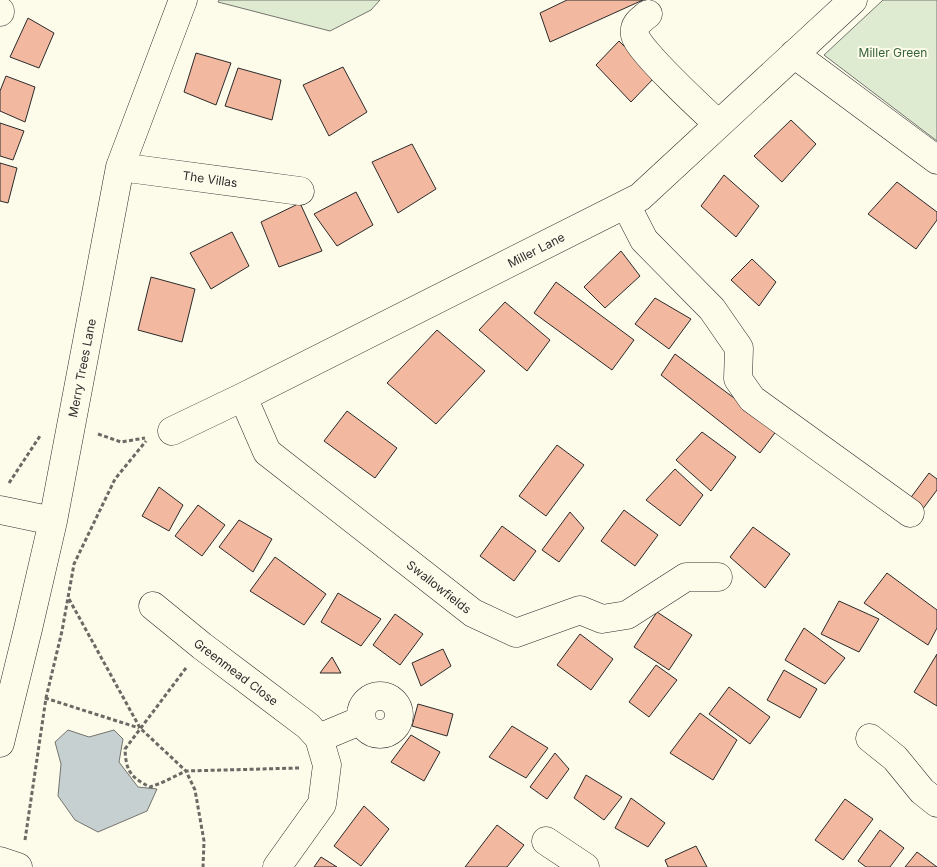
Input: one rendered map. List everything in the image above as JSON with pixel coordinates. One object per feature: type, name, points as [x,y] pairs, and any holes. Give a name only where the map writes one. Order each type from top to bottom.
[{"type":"street","name":"Merry Trees Lane","points":[[0,743],[53,521],[120,167],[183,0]]},
{"type":"street","name":"Miller Lane","points":[[160,434],[243,397],[640,197],[853,0]]},
{"type":"street","points":[[648,14],[636,24],[634,33],[636,40],[666,74],[718,124]]},
{"type":"street","points":[[794,54],[937,160]]},
{"type":"street","name":"The Villas","points":[[120,167],[300,191]]},
{"type":"street","points":[[626,205],[644,240],[712,309],[739,348],[738,380],[752,399],[910,513]]},
{"type":"street","name":"Swallowfields","points":[[243,397],[268,452],[473,613],[516,633],[580,610],[602,619],[627,615],[686,577],[718,577]]},
{"type":"street","points":[[0,510],[53,521]]},
{"type":"street","name":"Greenmead Close","points":[[153,606],[202,646],[308,726],[319,738],[327,765],[322,804],[277,867]]},
{"type":"street","points":[[319,738],[362,720]]},
{"type":"street","points":[[870,738],[895,758],[922,791],[937,803]]},
{"type":"street","points":[[546,841],[582,866]]},
{"type":"street","points":[[0,861],[21,857]]},
{"type":"path","points":[[21,857],[46,698],[62,631],[74,564],[115,479],[160,434]]},
{"type":"path","points":[[68,598],[140,728],[186,771],[195,790],[204,841],[203,867]]},
{"type":"path","points":[[202,646],[125,749],[126,764],[136,780],[150,786],[162,783],[186,771],[327,765]]},
{"type":"path","points":[[46,698],[140,728]]},
{"type":"green space","points":[[219,0],[380,0],[371,10],[330,31],[218,2]]},
{"type":"green space","name":"Miller Green","points":[[883,0],[937,0],[937,141],[824,55]]},
{"type":"shaded area","points":[[68,730],[89,737],[114,730],[123,739],[119,762],[138,787],[157,789],[147,811],[98,832],[75,820],[58,796],[61,764],[55,742]]},
{"type":"building","points":[[567,0],[643,0],[550,42],[540,13]]},
{"type":"building","points":[[28,18],[54,33],[39,68],[10,57]]},
{"type":"building","points":[[619,41],[655,77],[631,102],[596,65]]},
{"type":"building","points":[[196,53],[231,63],[216,105],[184,92]]},
{"type":"building","points":[[343,67],[367,112],[329,136],[303,85]]},
{"type":"building","points":[[238,68],[281,80],[272,120],[225,106]]},
{"type":"building","points":[[6,76],[35,87],[25,122],[0,111],[0,91]]},
{"type":"building","points":[[791,120],[816,144],[782,182],[754,156]]},
{"type":"building","points":[[0,123],[24,131],[13,160],[0,156]]},
{"type":"building","points":[[412,144],[436,189],[398,213],[372,162]]},
{"type":"building","points":[[0,163],[17,168],[8,203],[0,201]]},
{"type":"building","points":[[724,175],[759,206],[736,237],[701,206]]},
{"type":"building","points":[[897,182],[937,212],[937,220],[916,249],[868,214]]},
{"type":"building","points":[[356,192],[373,225],[337,246],[314,214]]},
{"type":"building","points":[[300,203],[322,251],[279,267],[261,222]]},
{"type":"building","points":[[232,232],[249,266],[211,289],[190,253]]},
{"type":"building","points":[[621,251],[640,276],[605,308],[584,287]]},
{"type":"building","points":[[752,259],[776,282],[759,306],[731,280]]},
{"type":"building","points":[[151,277],[195,289],[182,342],[138,330]]},
{"type":"building","points":[[556,282],[634,340],[612,370],[534,313]]},
{"type":"building","points":[[655,298],[691,319],[669,349],[635,324]]},
{"type":"building","points":[[505,302],[550,340],[527,371],[479,330]]},
{"type":"building","points":[[437,330],[485,371],[436,424],[387,383]]},
{"type":"building","points":[[675,354],[777,430],[760,453],[661,375]]},
{"type":"building","points":[[347,411],[397,448],[375,478],[324,441]]},
{"type":"building","points":[[702,432],[736,457],[711,491],[676,460]]},
{"type":"building","points":[[557,445],[584,465],[546,516],[519,496]]},
{"type":"building","points":[[675,469],[703,495],[680,526],[646,500]]},
{"type":"building","points":[[929,473],[937,479],[937,490],[922,510],[909,500]]},
{"type":"building","points":[[159,487],[183,505],[169,531],[142,516]]},
{"type":"building","points":[[198,505],[225,525],[202,556],[175,536]]},
{"type":"building","points":[[624,510],[658,535],[635,566],[601,541]]},
{"type":"building","points":[[570,512],[584,528],[559,562],[542,550]]},
{"type":"building","points":[[239,520],[272,539],[253,572],[219,547]]},
{"type":"building","points":[[502,526],[536,551],[514,581],[480,556]]},
{"type":"building","points":[[753,527],[790,554],[765,588],[730,557]]},
{"type":"building","points":[[275,557],[326,594],[304,625],[250,591]]},
{"type":"building","points":[[887,573],[937,610],[937,628],[928,645],[864,603]]},
{"type":"building","points":[[338,593],[381,619],[361,646],[321,622]]},
{"type":"building","points":[[839,601],[879,619],[859,652],[821,634]]},
{"type":"building","points":[[657,612],[692,635],[669,670],[634,647]]},
{"type":"building","points":[[395,614],[423,634],[400,665],[373,645]]},
{"type":"building","points":[[804,628],[845,658],[825,684],[785,660]]},
{"type":"building","points":[[580,634],[613,659],[591,690],[557,665]]},
{"type":"building","points":[[443,649],[451,666],[421,686],[412,663]]},
{"type":"building","points":[[937,654],[937,706],[914,692]]},
{"type":"building","points":[[332,657],[341,673],[320,673]]},
{"type":"building","points":[[656,665],[677,680],[649,717],[629,702]]},
{"type":"building","points":[[784,670],[817,689],[800,718],[767,700]]},
{"type":"building","points":[[729,687],[770,717],[750,744],[709,714]]},
{"type":"building","points":[[418,704],[453,714],[447,736],[412,726]]},
{"type":"building","points":[[700,713],[737,740],[713,780],[670,753]]},
{"type":"building","points":[[512,726],[548,748],[526,778],[489,757]]},
{"type":"building","points":[[411,735],[440,752],[424,781],[391,762]]},
{"type":"building","points":[[555,753],[569,769],[547,799],[530,787]]},
{"type":"building","points":[[586,775],[622,797],[604,820],[574,798]]},
{"type":"building","points":[[631,798],[665,823],[648,847],[615,828]]},
{"type":"building","points":[[845,799],[873,819],[843,860],[815,840]]},
{"type":"building","points":[[364,806],[389,829],[361,866],[334,846]]},
{"type":"building","points":[[497,825],[524,845],[507,867],[465,867]]},
{"type":"building","points":[[880,830],[904,848],[890,867],[866,867],[858,861]]},
{"type":"building","points":[[696,846],[707,867],[668,867],[665,860]]},
{"type":"building","points":[[917,852],[937,867],[905,867]]},
{"type":"building","points":[[321,857],[337,867],[314,867]]}]
